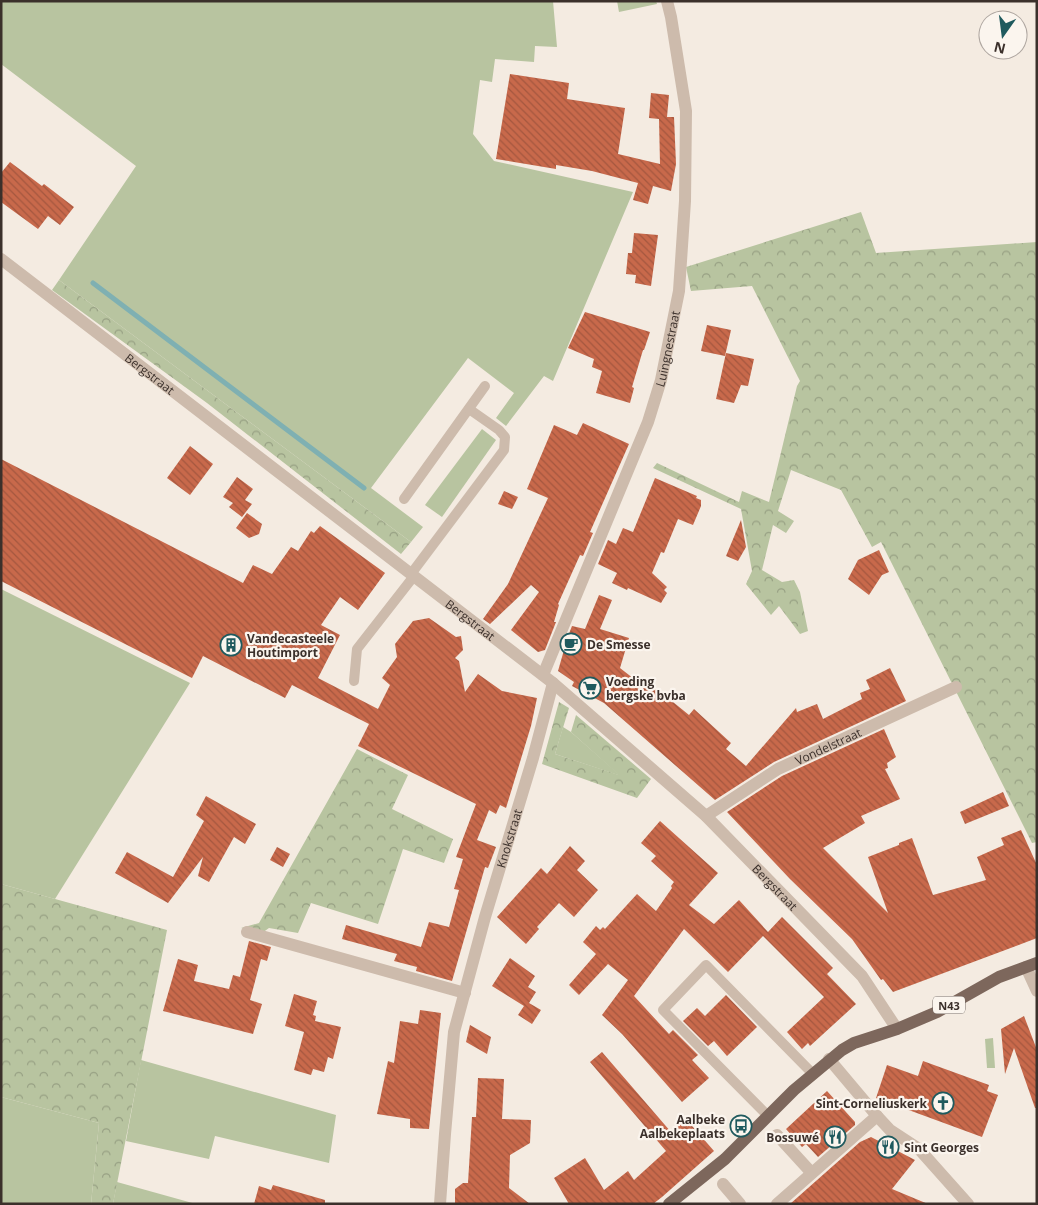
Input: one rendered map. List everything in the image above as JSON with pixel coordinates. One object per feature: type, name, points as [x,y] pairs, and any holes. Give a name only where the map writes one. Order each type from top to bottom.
[{"type":"main road","name":"N43","points":[[669,1204],[725,1159],[812,1073],[829,1059],[854,1043],[897,1029],[938,1012],[999,977],[1031,965]]},
{"type":"street","name":"Luingnestraat","points":[[542,675],[648,422],[661,380],[679,291],[685,201],[686,111],[667,1]]},
{"type":"street","name":"Bergstraat","points":[[1,259],[553,683],[706,816],[862,976],[897,1029]]},
{"type":"street","name":"Knokstraat","points":[[440,1204],[454,1032],[553,683]]},
{"type":"street","name":"Vondelstraat","points":[[706,816],[778,769],[956,687]]},
{"type":"street","points":[[247,932],[465,993]]},
{"type":"street","points":[[1031,965],[1037,991]]},
{"type":"street","points":[[829,1059],[890,1130],[919,1148],[968,1204]]},
{"type":"street","points":[[777,1204],[877,1116]]},
{"type":"street","points":[[777,1135],[809,1170]]},
{"type":"street","points":[[723,1182],[741,1201]]},
{"type":"lane","points":[[404,498],[485,386]]},
{"type":"lane","points":[[354,681],[357,648],[504,450],[505,437],[499,430],[469,409]]},
{"type":"lane","points":[[768,1116],[663,1010],[706,965],[812,1073]]},
{"type":"green space","points":[[1,1],[553,1],[557,47],[535,46],[534,62],[495,59],[492,82],[480,80],[473,134],[494,161],[633,192],[553,381],[544,376],[506,426],[496,418],[514,393],[468,358],[371,488],[423,527],[411,542],[59,280],[136,166],[1,64]]},
{"type":"green space","points":[[617,1],[656,1],[657,4],[619,12]]},
{"type":"green space","points":[[861,212],[876,253],[1037,242],[1037,842],[1032,843],[881,542],[872,547],[841,490],[791,470],[778,511],[794,521],[786,533],[773,525],[762,570],[782,582],[794,580],[800,592],[808,631],[800,634],[779,606],[771,615],[746,584],[752,571],[741,509],[653,468],[657,463],[739,502],[742,491],[769,502],[797,386],[800,381],[752,286],[691,291],[686,267]]},
{"type":"green space","points":[[59,280],[411,542],[401,554],[207,403],[52,290]]},
{"type":"green space","points":[[482,429],[496,440],[442,517],[425,505]]},
{"type":"green space","points":[[1,589],[190,683],[55,899],[1,884]]},
{"type":"green space","points":[[559,702],[569,708],[555,754],[619,775],[571,732],[576,715],[651,779],[637,798],[542,764]]},
{"type":"green space","points":[[563,727],[571,732],[621,776],[555,754]]},
{"type":"green space","points":[[357,749],[408,775],[392,809],[453,839],[444,863],[403,849],[378,924],[311,903],[298,933],[269,928],[262,933],[241,928],[259,923]]},
{"type":"green space","points":[[1,884],[167,930],[113,1204],[91,1204],[99,1123],[1,1097]]},
{"type":"green space","points":[[993,1038],[995,1068],[987,1068],[985,1039]]},
{"type":"green space","points":[[141,1060],[336,1115],[329,1163],[215,1136],[209,1159],[126,1141]]},
{"type":"green space","points":[[1,1097],[99,1123],[91,1204],[5,1204],[1,1202]]},
{"type":"green space","points":[[117,1182],[196,1204],[113,1204]]},
{"type":"building","points":[[510,74],[569,83],[567,99],[625,108],[618,154],[660,164],[659,119],[649,118],[651,93],[669,95],[667,117],[674,117],[676,164],[671,191],[653,186],[648,204],[633,200],[638,183],[592,171],[556,165],[556,169],[496,159]]},
{"type":"building","points":[[10,162],[42,186],[44,184],[74,207],[60,225],[48,216],[38,229],[1,202],[1,173]]},
{"type":"building","points":[[634,233],[658,235],[651,286],[635,283],[636,275],[626,274],[628,253],[632,253]]},
{"type":"building","points":[[585,312],[650,332],[632,387],[634,388],[630,403],[596,393],[602,371],[592,367],[594,359],[568,348]]},
{"type":"building","points":[[707,325],[731,330],[725,356],[701,351]]},
{"type":"building","points":[[726,353],[754,359],[748,386],[741,385],[734,403],[716,399]]},
{"type":"building","points":[[583,423],[629,444],[590,532],[593,533],[583,556],[580,555],[558,604],[554,622],[556,622],[545,650],[538,652],[511,630],[539,592],[531,585],[490,624],[483,619],[508,584],[548,498],[527,489],[554,425],[577,435]]},
{"type":"building","points":[[190,446],[213,464],[190,495],[167,478]]},
{"type":"building","name":"Vandecasteele Houtimport","points":[[1,459],[243,583],[253,565],[272,574],[291,547],[298,551],[311,531],[314,533],[320,526],[385,573],[358,610],[340,597],[321,625],[340,635],[318,678],[378,709],[390,685],[382,678],[397,657],[395,644],[413,621],[429,618],[456,637],[461,636],[463,650],[455,658],[459,661],[465,692],[478,674],[502,691],[537,698],[531,726],[506,808],[500,805],[496,814],[489,810],[477,840],[496,847],[488,868],[485,867],[452,981],[416,971],[417,967],[394,961],[397,954],[342,939],[346,925],[421,947],[429,922],[449,927],[459,890],[454,889],[463,859],[456,857],[476,804],[358,746],[369,724],[292,685],[285,698],[203,656],[192,678],[1,581]]},
{"type":"building","points":[[237,477],[253,489],[245,500],[252,504],[242,517],[229,507],[233,503],[223,497]]},
{"type":"building","points":[[655,478],[697,496],[696,498],[701,500],[701,506],[693,525],[678,519],[664,553],[661,552],[652,573],[667,587],[664,590],[667,593],[661,603],[612,583],[617,573],[598,564],[608,540],[616,544],[623,528],[633,532]]},
{"type":"building","points":[[504,491],[518,497],[512,509],[498,504]]},
{"type":"building","points":[[247,513],[262,524],[259,534],[249,538],[236,528]]},
{"type":"building","points":[[741,520],[746,547],[738,561],[726,556]]},
{"type":"building","points":[[879,550],[889,572],[882,575],[869,595],[848,579],[858,560]]},
{"type":"building","points":[[599,595],[612,600],[600,629],[629,638],[620,668],[643,686],[646,682],[657,689],[689,715],[694,709],[731,743],[726,749],[746,766],[796,708],[797,712],[817,704],[823,719],[862,699],[860,693],[870,689],[866,680],[890,668],[906,701],[774,762],[715,800],[604,703],[572,686],[574,682],[558,671],[572,626],[585,629]]},
{"type":"building","points":[[884,729],[896,757],[887,763],[888,768],[885,769],[900,799],[861,816],[865,823],[823,848],[888,913],[868,857],[912,838],[933,895],[986,880],[977,857],[1004,845],[1001,838],[1021,830],[1037,865],[1037,938],[893,992],[883,979],[881,980],[852,939],[790,879],[727,812],[782,776]]},
{"type":"building","points":[[1003,792],[1009,806],[965,824],[960,812]]},
{"type":"building","points":[[206,796],[256,824],[245,844],[234,837],[209,882],[198,876],[203,857],[168,903],[115,873],[127,852],[173,877],[204,821],[196,815]]},
{"type":"building","points":[[660,821],[718,873],[689,905],[714,924],[739,900],[768,932],[782,917],[833,968],[827,974],[856,1004],[810,1046],[808,1043],[802,1049],[787,1032],[824,997],[763,936],[728,972],[684,929],[634,996],[669,1034],[673,1030],[698,1055],[692,1060],[709,1078],[682,1102],[622,1034],[602,1015],[628,980],[608,964],[579,995],[569,985],[596,954],[583,942],[596,926],[600,930],[603,927],[605,929],[637,894],[656,911],[672,888],[671,886],[674,882],[651,861],[656,856],[641,843]]},
{"type":"building","points":[[570,846],[585,861],[577,870],[598,890],[574,917],[559,903],[537,927],[539,929],[526,944],[497,917],[541,868],[547,874]]},
{"type":"building","points":[[277,847],[290,854],[283,867],[270,860]]},
{"type":"building","points":[[249,941],[271,947],[267,961],[261,959],[250,1000],[262,1004],[253,1034],[163,1011],[178,959],[198,965],[194,981],[229,989],[233,975],[240,977]]},
{"type":"building","points":[[510,958],[535,976],[528,987],[536,992],[529,1003],[541,1010],[532,1024],[518,1015],[524,1006],[492,986]]},
{"type":"building","points":[[294,994],[317,1001],[313,1015],[316,1016],[315,1021],[341,1027],[333,1059],[328,1057],[324,1072],[313,1069],[311,1075],[294,1070],[304,1032],[285,1026]]},
{"type":"building","points":[[726,995],[757,1027],[727,1056],[714,1041],[708,1046],[683,1021],[697,1008],[705,1016]]},
{"type":"building","points":[[420,1010],[441,1013],[429,1129],[410,1128],[410,1119],[377,1114],[388,1061],[394,1063],[400,1021],[418,1024]]},
{"type":"building","points":[[1024,1016],[1037,1050],[1037,1108],[1035,1108],[1014,1048],[1005,1074],[1001,1029]]},
{"type":"building","points":[[470,1025],[491,1037],[487,1054],[466,1042]]},
{"type":"building","points":[[602,1052],[671,1132],[686,1119],[714,1151],[653,1204],[569,1204],[554,1178],[585,1158],[604,1190],[628,1171],[634,1180],[666,1151],[590,1062]]},
{"type":"building","name":"Sint-Corneliuskerk","points":[[923,1061],[989,1085],[987,1091],[998,1095],[982,1137],[876,1098],[887,1065],[918,1076]]},
{"type":"building","points":[[478,1078],[504,1079],[502,1119],[531,1120],[530,1143],[510,1155],[509,1188],[530,1204],[455,1204],[455,1189],[463,1183],[468,1183],[472,1117],[476,1117]]},
{"type":"building","points":[[827,1091],[855,1122],[855,1125],[818,1157],[806,1144],[802,1147],[786,1129]]},
{"type":"building","points":[[871,1137],[915,1160],[892,1189],[928,1204],[790,1204],[860,1142]]},
{"type":"building","points":[[273,1185],[325,1200],[325,1204],[254,1204],[259,1186],[271,1190]]},
{"type":"waterway","points":[[93,283],[364,488]]},
{"type":"place","name":"De Smesse","points":[[571,644]]},
{"type":"place","name":"Vandecasteele Houtimport","points":[[231,645]]},
{"type":"place","name":"Voeding bergske bvba","points":[[590,688]]},
{"type":"place","name":"Sint-Corneliuskerk","points":[[943,1103]]},
{"type":"place","name":"Aalbeke Aalbekeplaats","points":[[741,1126]]},
{"type":"place","name":"Bossuwé","points":[[835,1137]]},
{"type":"place","name":"Sint Georges","points":[[888,1147]]}]
